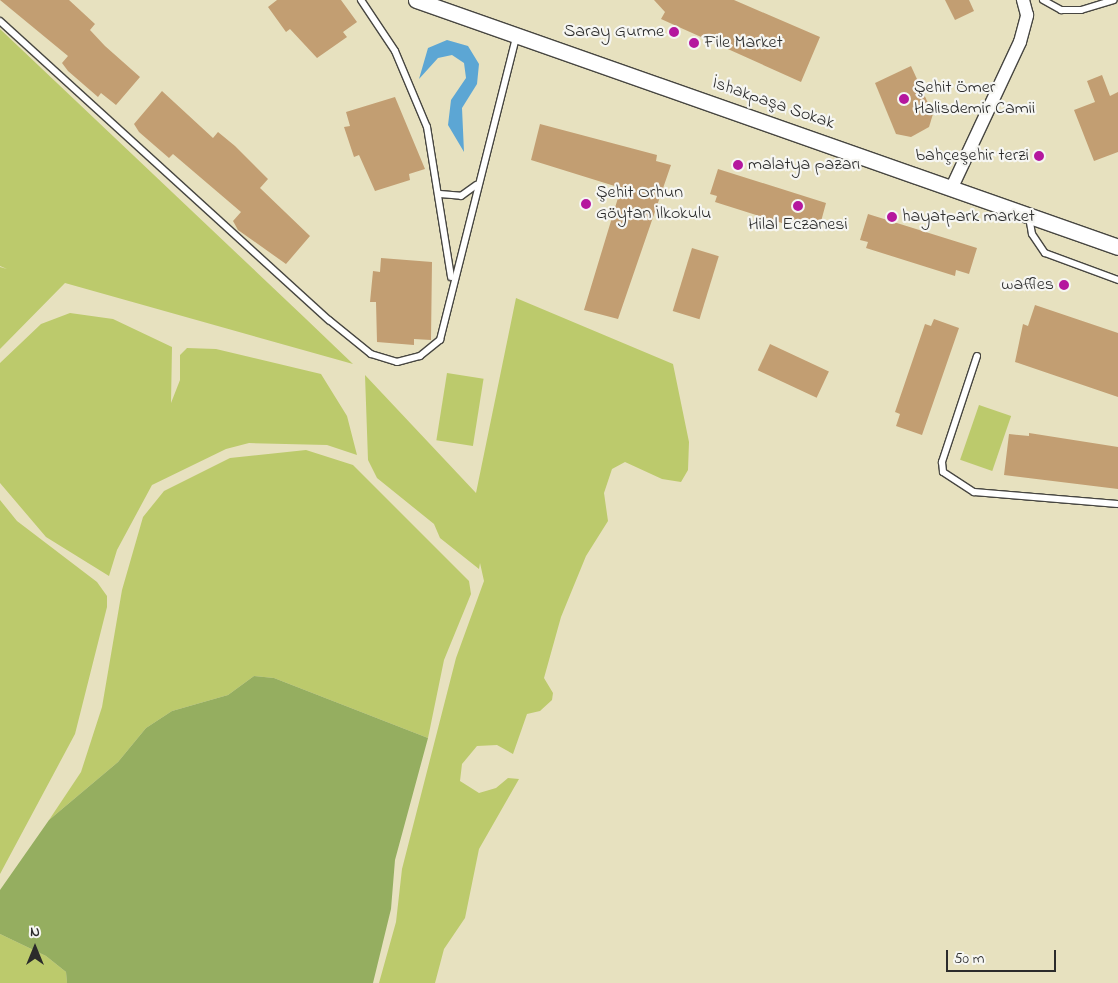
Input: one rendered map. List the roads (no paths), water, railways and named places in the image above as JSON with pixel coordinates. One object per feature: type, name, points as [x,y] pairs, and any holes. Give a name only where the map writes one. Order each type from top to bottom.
[{"type":"street","name":"İshakpaşa Sokak","points":[[416,0],[516,37],[953,185],[1118,246]]},
{"type":"street","points":[[953,185],[1020,42],[1027,15],[1023,0]]},
{"type":"lane","points":[[361,0],[395,51],[428,127],[440,194],[452,281]]},
{"type":"lane","points":[[1043,0],[1061,10],[1081,10],[1113,0]]},
{"type":"lane","points":[[0,21],[371,354],[408,361],[431,348],[446,321],[452,281],[516,37]]},
{"type":"lane","points":[[440,194],[461,196],[477,184]]},
{"type":"lane","points":[[1028,213],[1032,234],[1045,253],[1118,280]]},
{"type":"lane","points":[[978,356],[942,462],[944,472],[974,492],[1118,504]]},
{"type":"water","points":[[447,40],[468,46],[479,64],[477,84],[462,108],[464,152],[448,125],[451,100],[466,78],[464,63],[452,55],[438,58],[419,79],[428,48]]},
{"type":"place","name":"Saray Gurme","points":[[674,32]]},
{"type":"place","name":"File Market","points":[[694,43]]},
{"type":"place","name":"Şehit Ömer Halisdemir Camii","points":[[904,99]]},
{"type":"place","name":"bahçeşehir terzi","points":[[1039,156]]},
{"type":"place","name":"malatya pazarı","points":[[738,165]]},
{"type":"place","name":"Şehit Orhun Göytan İlkokulu","points":[[586,204]]},
{"type":"place","name":"Hilal Eczanesi","points":[[798,206]]},
{"type":"place","name":"hayatpark market","points":[[892,217]]},
{"type":"place","name":"waffles","points":[[1064,285]]}]
